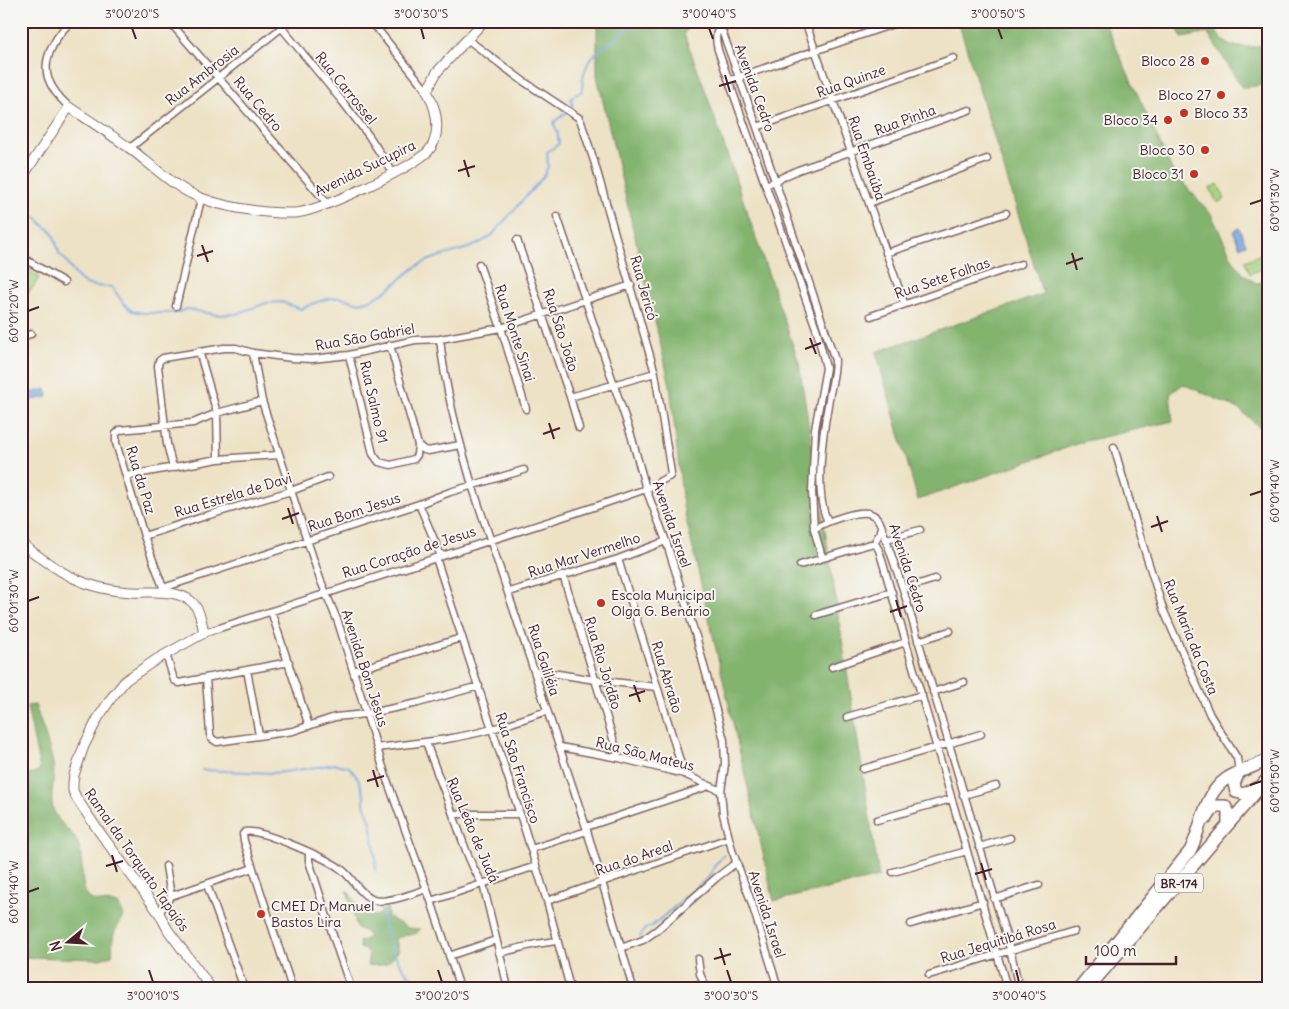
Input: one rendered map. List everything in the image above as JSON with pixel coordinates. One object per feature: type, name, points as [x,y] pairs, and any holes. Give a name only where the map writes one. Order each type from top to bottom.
[{"type":"highway","name":"BR-174","points":[[1082,987],[1190,851],[1206,807],[1216,789],[1228,777],[1252,768],[1268,759]]},
{"type":"highway","points":[[1239,772],[1234,784],[1234,788],[1239,794],[1249,792],[1267,779]]},
{"type":"highway","name":"BR-174","points":[[1082,987],[1267,779]]},
{"type":"highway","points":[[1197,835],[1215,806],[1225,806],[1229,816],[1228,823]]},
{"type":"street","points":[[21,179],[69,107],[50,85],[46,65],[49,53],[61,32],[73,21]]},
{"type":"street","name":"Rua Cedro","points":[[169,21],[327,203]]},
{"type":"street","name":"Rua Carrossel","points":[[276,21],[369,136],[393,173]]},
{"type":"street","name":"Rua Ambrosia","points":[[130,148],[290,21]]},
{"type":"street","points":[[371,21],[427,91],[437,72],[484,21]]},
{"type":"street","points":[[721,28],[736,21]]},
{"type":"street","name":"Rua Embaúba","points":[[805,21],[904,303]]},
{"type":"street","points":[[730,80],[902,21]]},
{"type":"street","name":"Avenida Cedro","points":[[1007,988],[879,550],[874,544],[822,558],[816,542],[812,492],[815,429],[826,368],[817,331],[715,38],[716,32],[721,28],[816,300],[834,360],[835,371],[825,420],[821,475],[824,513],[829,520],[865,512],[872,514],[878,518],[887,539],[1010,949],[1019,988]]},
{"type":"street","name":"Rua Jericó","points":[[467,39],[522,81],[579,118],[590,147],[655,373],[671,473],[663,481]]},
{"type":"street","name":"Rua Quinze","points":[[757,127],[954,58]]},
{"type":"street","name":"Avenida Sucupira","points":[[69,107],[201,199],[245,208],[290,213],[308,210],[327,203],[393,173],[427,153],[436,133],[433,103],[427,91]]},
{"type":"street","name":"Rua Pinha","points":[[766,185],[798,170],[969,110]]},
{"type":"street","points":[[869,203],[987,160]]},
{"type":"street","points":[[176,306],[201,199]]},
{"type":"street","points":[[886,254],[1006,213]]},
{"type":"street","name":"Avenida Israel","points":[[557,216],[631,435],[646,489],[666,541],[697,640],[724,740],[725,764],[721,791],[729,838],[760,928],[778,988]]},
{"type":"street","name":"Rua São João","points":[[517,240],[579,428]]},
{"type":"street","points":[[21,257],[64,282]]},
{"type":"street","name":"Rua Monte Sinai","points":[[479,264],[526,409]]},
{"type":"street","name":"Rua Sete Folhas","points":[[871,316],[1021,264]]},
{"type":"street","name":"Rua São Gabriel","points":[[164,426],[159,371],[159,361],[163,358],[199,351],[236,348],[253,353],[292,358],[312,359],[349,355],[415,340],[440,339],[501,328],[631,285]]},
{"type":"street","points":[[807,304],[816,300]]},
{"type":"street","points":[[21,337],[31,334]]},
{"type":"street","name":"Rua Galiléia","points":[[440,339],[445,380],[460,445],[587,829],[633,988]]},
{"type":"street","points":[[390,345],[418,445],[428,451],[460,445]]},
{"type":"street","points":[[199,351],[217,412],[218,459]]},
{"type":"street","name":"Avenida Bom Jesus","points":[[253,353],[262,401],[291,491],[320,579],[354,671],[377,748],[460,988]]},
{"type":"street","name":"Rua Salmo 91","points":[[349,355],[373,454],[379,462],[391,465],[414,459],[417,455],[418,445]]},
{"type":"street","points":[[570,397],[655,373]]},
{"type":"street","name":"Rua da Paz","points":[[164,590],[144,536],[126,476],[115,439],[117,432],[193,423],[217,412],[262,401]]},
{"type":"street","points":[[817,417],[825,420]]},
{"type":"street","points":[[164,426],[173,468]]},
{"type":"street","name":"Rua Maria da Costa","points":[[1114,447],[1163,609],[1210,714],[1237,758],[1239,772]]},
{"type":"street","points":[[126,476],[218,459],[279,454]]},
{"type":"street","name":"Rua Bom Jesus","points":[[164,590],[472,485],[524,470]]},
{"type":"street","name":"Rua Estrela de Davi","points":[[144,536],[209,514],[291,491],[328,476]]},
{"type":"street","name":"Rua Coração de Jesus","points":[[166,654],[204,633],[646,489],[663,481]]},
{"type":"street","name":"Rua São Francisco","points":[[419,504],[438,557],[461,638],[479,686],[520,814],[547,901],[556,941],[570,988]]},
{"type":"street","points":[[814,529],[829,520]]},
{"type":"street","points":[[874,544],[882,528]]},
{"type":"street","points":[[887,539],[920,530]]},
{"type":"street","name":"Rua Mar Vermelho","points":[[509,592],[618,559],[666,541]]},
{"type":"street","points":[[21,543],[57,570],[79,582],[130,592],[164,590],[185,597],[192,601],[204,633]]},
{"type":"street","points":[[800,565],[822,558]]},
{"type":"street","name":"Rua Abraão","points":[[618,559],[684,774]]},
{"type":"street","name":"Rua Rio Jordão","points":[[563,576],[619,758]]},
{"type":"street","points":[[903,589],[935,579]]},
{"type":"street","points":[[816,614],[892,592]]},
{"type":"street","points":[[272,611],[309,726]]},
{"type":"street","points":[[918,641],[950,631]]},
{"type":"street","points":[[354,671],[461,638]]},
{"type":"street","points":[[832,667],[906,642]]},
{"type":"street","points":[[166,654],[176,682],[184,683],[289,662]]},
{"type":"street","name":"Ramal da Torquato Tapajós","points":[[166,654],[126,680],[112,697],[98,718],[84,746],[73,783],[77,798],[93,824],[210,988]]},
{"type":"street","points":[[247,670],[259,735]]},
{"type":"street","points":[[535,672],[657,687]]},
{"type":"street","points":[[206,678],[209,731],[211,738],[218,742],[293,731],[336,717],[366,714],[418,703],[479,686]]},
{"type":"street","points":[[933,692],[964,682]]},
{"type":"street","points":[[847,718],[922,695]]},
{"type":"street","points":[[377,748],[426,742],[492,730],[547,711]]},
{"type":"street","points":[[863,769],[981,734]]},
{"type":"street","name":"Rua Leão de Judá","points":[[426,742],[441,786],[478,877],[484,884],[508,988]]},
{"type":"street","name":"Rua São Mateus","points":[[560,746],[684,774],[721,791]]},
{"type":"street","points":[[530,849],[708,786]]},
{"type":"street","points":[[964,795],[996,786]]},
{"type":"street","points":[[877,820],[951,799]]},
{"type":"street","points":[[453,814],[520,814]]},
{"type":"street","points":[[292,988],[244,841],[243,834],[245,832],[256,832],[330,862],[341,869],[363,892],[374,900],[390,900],[427,889]]},
{"type":"street","name":"Rua do Areal","points":[[547,901],[729,838]]},
{"type":"street","points":[[979,847],[1010,838]]},
{"type":"street","points":[[893,872],[967,851]]},
{"type":"street","points":[[310,853],[309,861],[351,988]]},
{"type":"street","points":[[621,948],[635,944],[657,930],[737,862]]},
{"type":"street","points":[[166,866],[171,896]]},
{"type":"street","points":[[431,901],[536,866]]},
{"type":"street","points":[[158,913],[171,896],[253,868]]},
{"type":"street","points":[[207,885],[244,988]]},
{"type":"street","points":[[994,899],[1039,885]]},
{"type":"street","points":[[911,924],[983,902]]},
{"type":"street","name":"Rua Jequitibá Rosa","points":[[929,975],[1074,931]]},
{"type":"street","points":[[449,956],[496,940]]},
{"type":"street","points":[[499,953],[556,941]]},
{"type":"street","points":[[698,959],[700,974],[706,988]]},
{"type":"green space","points":[[597,21],[692,21],[684,34],[799,363],[879,877],[774,901],[683,506],[670,385],[597,76]]},
{"type":"green space","points":[[958,21],[1104,21],[1173,172],[1211,214],[1233,260],[1243,274],[1256,283],[1268,281],[1268,435],[1239,409],[1183,384],[1170,394],[1173,421],[1086,441],[918,500],[876,352],[1043,294]]},
{"type":"green space","points":[[1174,21],[1213,21],[1220,38],[1233,46],[1250,47],[1268,44],[1268,84],[1242,88],[1208,33],[1182,38]]},
{"type":"green space","points":[[1218,184],[1225,199],[1217,203],[1210,188]]},
{"type":"green space","points":[[1267,251],[1268,266],[1250,274],[1245,261]]},
{"type":"green space","points":[[21,265],[39,277],[35,285],[21,301]]},
{"type":"green space","points":[[35,705],[53,763],[53,809],[55,815],[78,843],[86,894],[95,901],[118,904],[123,914],[121,922],[114,933],[112,955],[100,959],[21,957],[21,778],[40,770],[27,706]]},
{"type":"green space","points":[[347,890],[367,917],[378,915],[387,906],[388,917],[408,928],[420,929],[417,933],[395,938],[399,950],[386,964],[367,965],[369,952],[360,948],[359,942],[369,938],[366,932],[357,928]]},
{"type":"water","points":[[1239,228],[1246,244],[1240,247],[1233,231]]},
{"type":"water","points":[[46,389],[48,397],[27,401],[25,394]]},
{"type":"waterway","points":[[21,213],[38,218],[50,230],[55,239],[59,254],[82,282],[112,287],[124,304],[132,311],[176,313],[187,309],[218,315],[236,314],[266,303],[281,302],[301,309],[316,302],[332,298],[342,298],[357,302],[368,301],[384,293],[417,266],[477,245],[492,235],[543,177],[548,167],[547,152],[559,144],[557,130],[554,126],[555,121],[571,109],[572,97],[582,91],[585,71],[589,62],[598,51],[640,21]]},
{"type":"waterway","points":[[202,770],[272,773],[336,764],[349,767],[359,780],[364,795],[364,804],[371,822],[376,871]]},
{"type":"waterway","points":[[640,937],[645,929],[652,926],[709,877],[715,865],[724,855]]},
{"type":"waterway","points":[[380,907],[389,942],[398,962],[413,980],[423,988]]},
{"type":"place","name":"Bloco 28","points":[[1205,61]]},
{"type":"place","name":"Bloco 27","points":[[1221,95]]},
{"type":"place","name":"Bloco 33","points":[[1184,113]]},
{"type":"place","name":"Bloco 34","points":[[1168,120]]},
{"type":"place","name":"Bloco 30","points":[[1205,150]]},
{"type":"place","name":"Bloco 31","points":[[1194,174]]},
{"type":"place","name":"Escola Municipal Olga G. Benário","points":[[601,603]]},
{"type":"place","name":"CMEI Dr Manuel Bastos Lira","points":[[261,914]]}]
